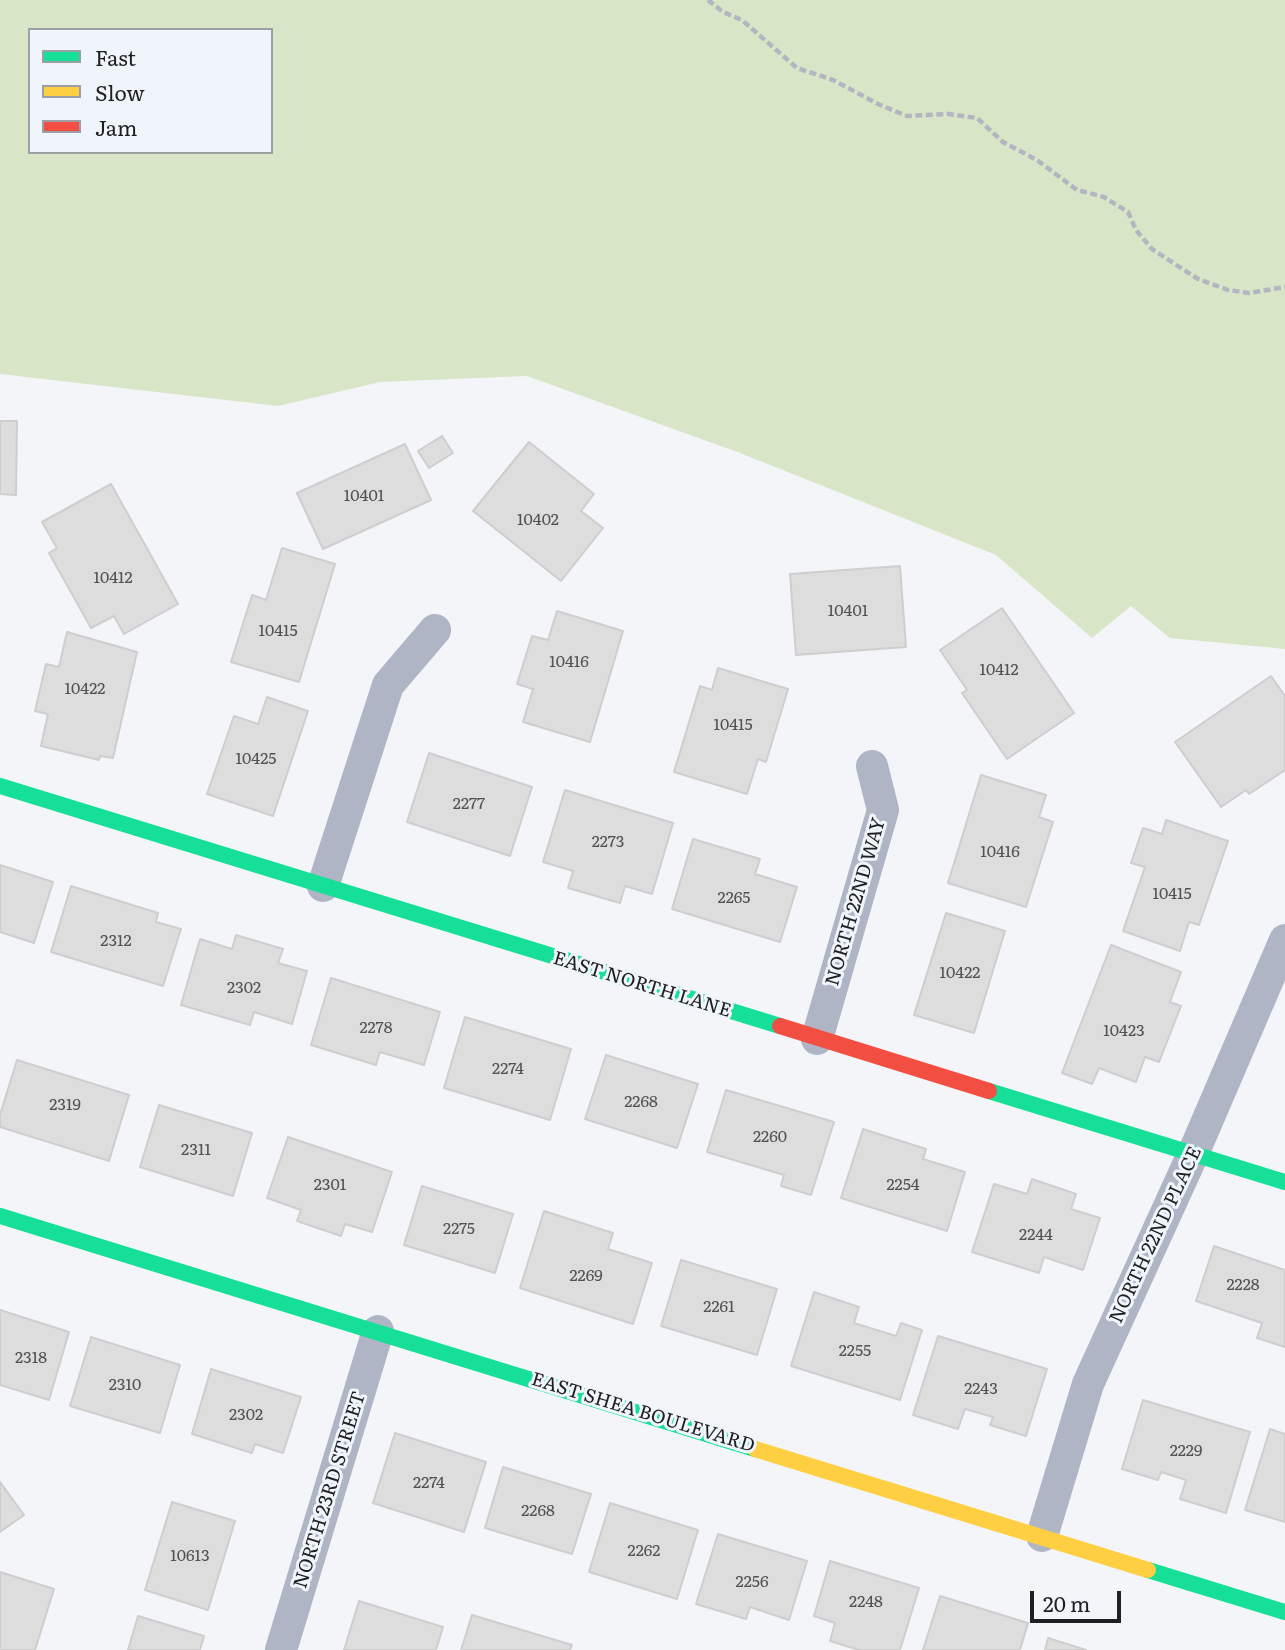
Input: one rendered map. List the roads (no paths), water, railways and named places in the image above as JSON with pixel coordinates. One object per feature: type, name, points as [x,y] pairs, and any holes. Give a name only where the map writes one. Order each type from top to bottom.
[{"type":"street","points":[[323,886],[388,685],[435,630]]},
{"type":"street","name":"NORTH 22ND WAY","points":[[817,1039],[883,810],[872,765]]},
{"type":"street","name":"EAST NORTH LANE","points":[[0,786],[1285,1182]]},
{"type":"street","name":"NORTH 22ND PLACE","points":[[1042,1536],[1088,1384],[1194,1154],[1285,940]]},
{"type":"street","name":"EAST SHEA BOULEVARD","points":[[0,1216],[1285,1612]]},
{"type":"street","name":"NORTH 23RD STREET","points":[[281,1650],[378,1331]]}]
